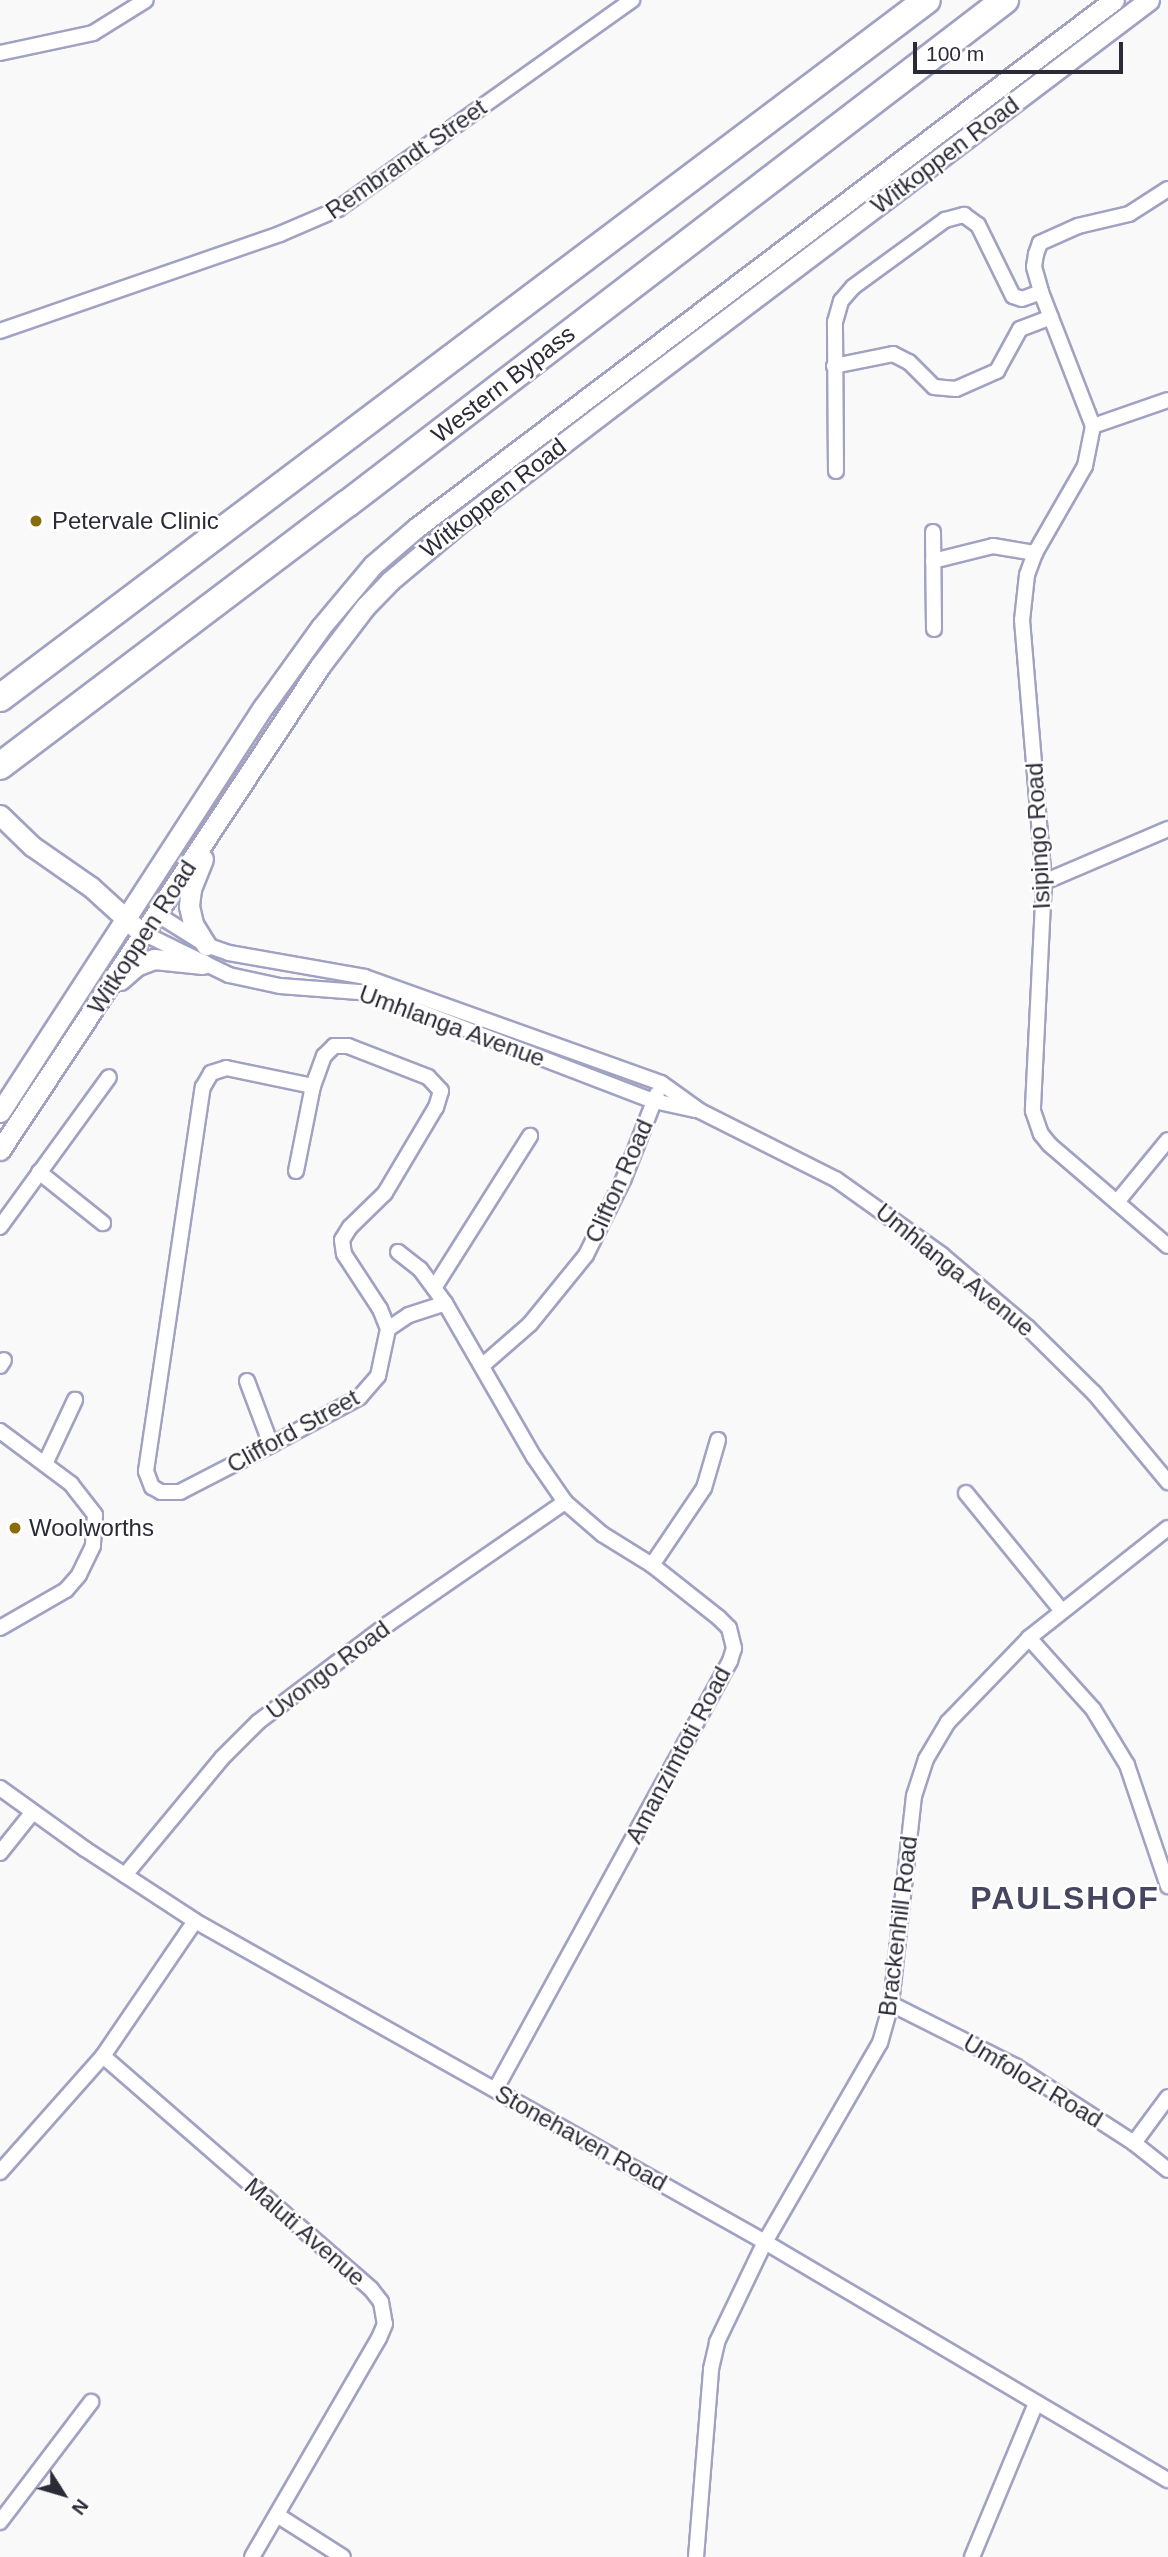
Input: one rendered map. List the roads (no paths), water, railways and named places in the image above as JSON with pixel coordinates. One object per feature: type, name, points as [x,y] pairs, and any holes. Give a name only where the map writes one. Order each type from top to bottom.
[{"type":"highway","points":[[0,698],[927,0]]},
{"type":"highway","name":"Western Bypass","points":[[0,766],[347,505],[1005,0]]},
{"type":"main road","name":"Witkoppen Road","points":[[0,1150],[104,996],[143,933],[147,908],[305,648],[343,600],[387,552],[1114,0]]},
{"type":"main road","name":"Witkoppen Road","points":[[0,1112],[126,921],[147,908],[235,796],[332,648],[365,607],[405,567],[616,402],[1149,0]]},
{"type":"main road","points":[[104,996],[132,970],[149,960],[205,954],[191,919],[190,895],[201,864],[235,796]]},
{"type":"main road","points":[[1,816],[32,846],[91,887],[147,908]]},
{"type":"main road","name":"Umhlanga Avenue","points":[[91,887],[126,921],[143,933]]},
{"type":"street","points":[[0,52],[93,33],[145,0]]},
{"type":"street","name":"Rembrandt Street","points":[[0,331],[280,234],[338,209],[632,0]]},
{"type":"street","points":[[1168,189],[1129,214],[1078,226],[1040,243],[1034,267],[1041,292],[1093,426],[1168,401]]},
{"type":"street","points":[[836,471],[835,321],[846,293],[945,220],[956,215],[964,215],[978,225],[1013,296],[1022,299],[1041,292]]},
{"type":"street","points":[[834,366],[893,354],[909,362],[934,387],[956,389],[997,371],[1020,329],[1051,317]]},
{"type":"street","name":"Isipingo Road","points":[[1093,426],[1090,449],[1081,474],[1035,553],[1022,596],[1044,882],[1033,1111],[1041,1134],[1050,1145],[1168,1246]]},
{"type":"street","points":[[933,532],[934,629]]},
{"type":"street","points":[[933,561],[993,547],[1035,553]]},
{"type":"street","points":[[1044,882],[1168,829]]},
{"type":"street","name":"Umhlanga Avenue","points":[[147,908],[205,954],[365,977],[662,1083],[700,1111],[837,1180],[887,1213],[980,1285],[1094,1393],[1168,1482]]},
{"type":"street","name":"Umhlanga Avenue","points":[[143,933],[205,954],[261,984],[357,990],[389,998],[654,1101],[700,1111]]},
{"type":"street","points":[[296,1171],[313,1086],[324,1056],[334,1045],[340,1044],[428,1077],[441,1091],[436,1107],[385,1194],[350,1227],[342,1240],[344,1254],[380,1309],[388,1329],[408,1315],[445,1303]]},
{"type":"street","name":"Clifford Street","points":[[313,1086],[226,1068],[211,1073],[203,1087],[147,1480],[161,1492],[180,1492],[348,1404],[371,1386],[383,1362],[388,1329]]},
{"type":"street","points":[[0,1227],[108,1077]]},
{"type":"street","name":"Clifton Road","points":[[484,1365],[530,1324],[586,1255],[624,1178],[662,1083]]},
{"type":"street","points":[[434,1288],[530,1136]]},
{"type":"street","points":[[1117,1202],[1168,1140]]},
{"type":"street","points":[[39,1172],[103,1223]]},
{"type":"street","name":"Amanzimtoti Road","points":[[398,1252],[420,1269],[445,1303],[484,1365],[534,1457],[565,1502],[602,1534],[652,1565],[719,1618],[729,1628],[734,1648],[723,1673],[495,2090]]},
{"type":"street","points":[[247,1381],[271,1445]]},
{"type":"street","points":[[44,1464],[75,1400]]},
{"type":"street","points":[[0,1431],[88,1502],[95,1515],[93,1546],[79,1575],[66,1590],[0,1628]]},
{"type":"street","points":[[652,1565],[704,1488],[718,1440]]},
{"type":"street","points":[[966,1493],[1062,1611]]},
{"type":"street","name":"Uvongo Road","points":[[125,1875],[222,1758],[258,1722],[388,1624],[565,1502]]},
{"type":"street","name":"Brackenhill Road","points":[[696,2557],[714,2355],[726,2318],[765,2242],[880,2043],[891,2004],[915,1796],[923,1768],[948,1722],[1029,1638],[1168,1528]]},
{"type":"street","points":[[1029,1638],[1093,1709],[1116,1745],[1140,1797],[1168,1886]]},
{"type":"street","name":"Stonehaven Road","points":[[0,1788],[32,1813],[195,1921],[765,2242],[1168,2480]]},
{"type":"street","points":[[0,1853],[32,1813]]},
{"type":"street","points":[[0,2172],[103,2056],[195,1921]]},
{"type":"street","name":"Umfolozi Road","points":[[891,2004],[1015,2066],[1134,2143],[1168,2170]]},
{"type":"street","name":"Maluti Avenue","points":[[103,2056],[371,2289],[381,2302],[385,2324],[379,2338],[253,2557]]},
{"type":"street","points":[[1134,2143],[1168,2097]]},
{"type":"street","points":[[0,2522],[91,2402]]},
{"type":"street","points":[[972,2557],[1035,2403]]},
{"type":"street","points":[[277,2515],[343,2557]]},
{"type":"place","name":"Petervale Clinic","points":[[36,521]]},
{"type":"place","name":"Woolworths","points":[[15,1528]]},
{"type":"district","name":"PAULSHOF","points":[[1065,1898]]}]
